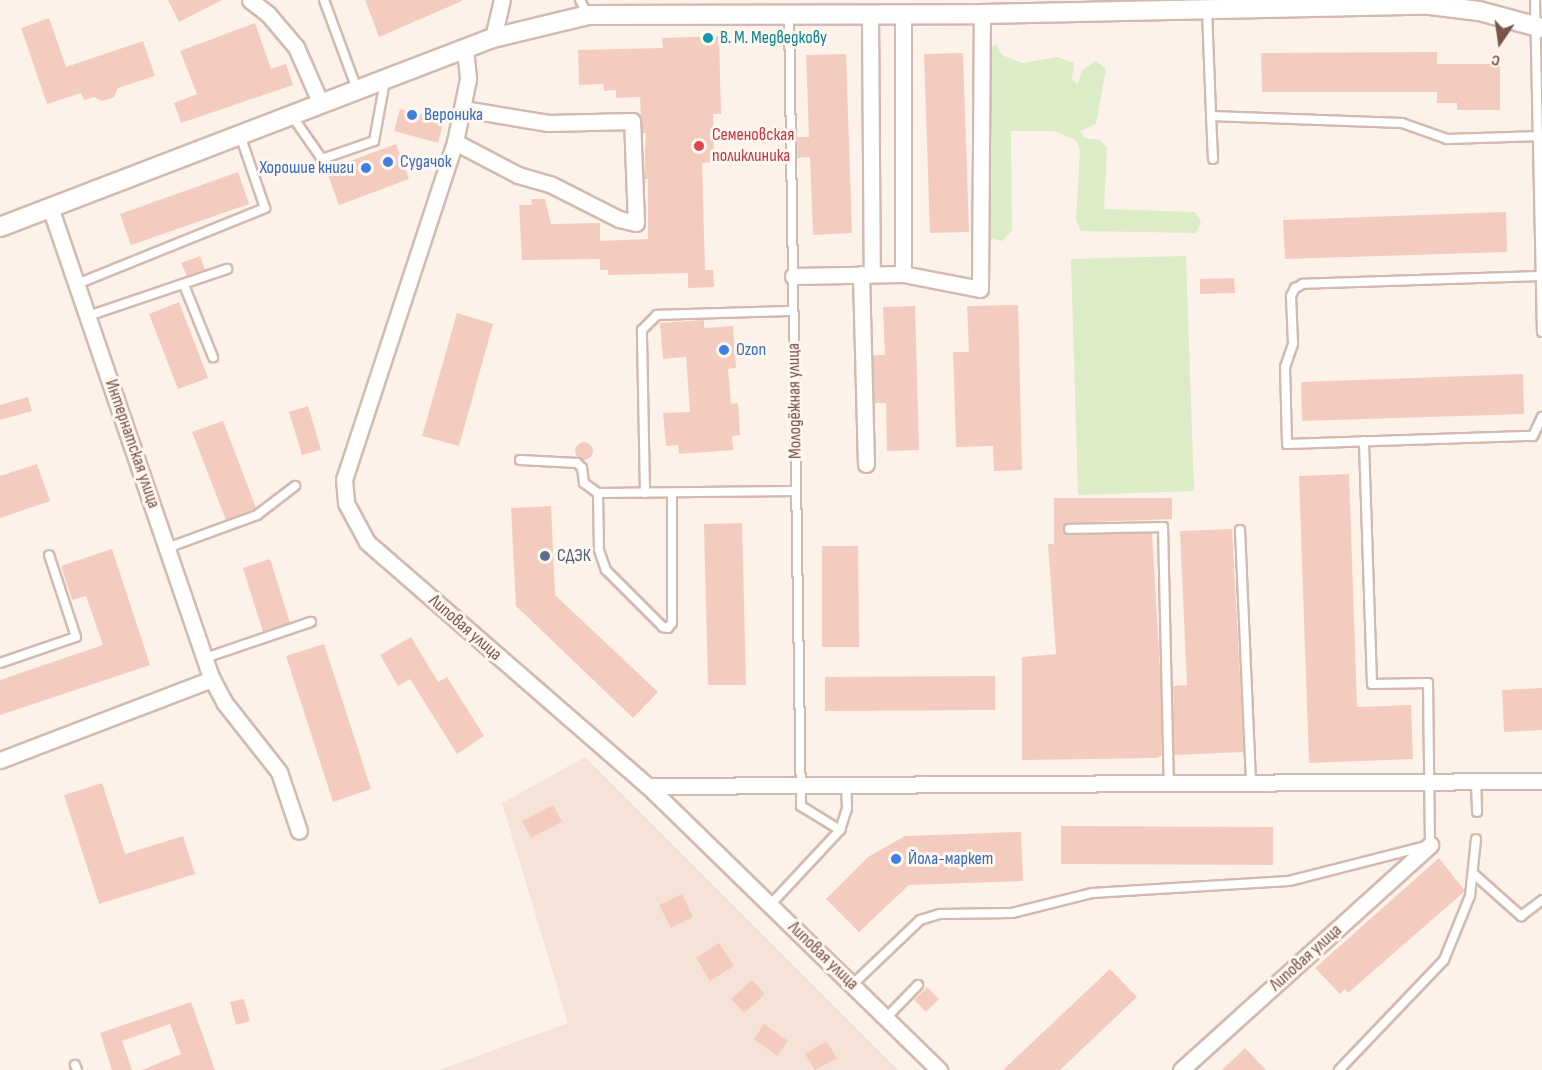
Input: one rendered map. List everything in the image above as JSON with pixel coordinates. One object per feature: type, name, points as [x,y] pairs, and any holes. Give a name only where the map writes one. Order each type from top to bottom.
[{"type":"street","points":[[250,0],[268,14],[296,46],[321,104]]},
{"type":"street","points":[[493,38],[502,0]]},
{"type":"street","points":[[0,227],[51,210],[493,38],[584,7],[746,8],[789,15],[870,15],[981,7],[1167,5],[1207,9],[1430,5],[1479,10],[1538,26]]},
{"type":"street","points":[[793,276],[903,274],[981,289],[981,7]]},
{"type":"street","points":[[903,14],[903,274]]},
{"type":"street","points":[[866,464],[870,15]]},
{"type":"street","name":"Липовая улица","points":[[465,49],[468,79],[455,142],[344,479],[346,503],[367,542],[648,786],[939,1070]]},
{"type":"street","points":[[455,142],[518,174],[550,184],[619,219],[636,223],[632,121],[548,123],[463,109]]},
{"type":"street","name":"Интернатская улица","points":[[51,210],[212,679],[224,702],[279,772],[299,831]]},
{"type":"street","points":[[0,760],[212,679]]},
{"type":"street","points":[[648,786],[801,787],[1542,780]]},
{"type":"street","name":"Липовая улица","points":[[1181,1070],[1430,845]]},
{"type":"lane","points":[[324,0],[358,90]]},
{"type":"lane","points":[[1535,0],[1538,26],[1542,332]]},
{"type":"lane","points":[[1207,9],[1213,159]]},
{"type":"lane","name":"Молодёжная улица","points":[[789,15],[801,787],[803,809],[840,830]]},
{"type":"lane","points":[[292,115],[322,159],[374,141],[386,79]]},
{"type":"lane","points":[[1211,116],[1401,123],[1447,139],[1539,137]]},
{"type":"lane","points":[[77,284],[265,208],[240,135]]},
{"type":"lane","points":[[88,316],[227,269]]},
{"type":"lane","points":[[1540,276],[1303,284],[1294,288],[1291,296],[1293,344],[1286,367],[1287,444],[1533,436],[1542,417]]},
{"type":"lane","points":[[184,285],[213,357]]},
{"type":"lane","points":[[645,493],[642,330],[657,315],[793,311]]},
{"type":"lane","points":[[852,985],[920,920],[940,914],[1012,913],[1092,893],[1289,881],[1430,845],[1428,683],[1372,684],[1364,441]]},
{"type":"lane","points":[[520,460],[577,463],[582,468],[584,483],[598,493],[796,491]]},
{"type":"lane","points":[[167,548],[257,515],[295,486]]},
{"type":"lane","points":[[598,493],[599,550],[606,570],[663,627],[668,628],[672,623],[672,493]]},
{"type":"lane","points":[[1069,529],[1163,527],[1169,782]]},
{"type":"lane","points":[[1240,530],[1251,781]]},
{"type":"lane","points":[[0,663],[76,637],[49,555]]},
{"type":"lane","points":[[205,658],[311,622]]},
{"type":"lane","points":[[1476,780],[1477,812]]},
{"type":"lane","points":[[770,905],[840,830],[847,809],[846,786]]},
{"type":"lane","points":[[1339,1070],[1444,960],[1459,930],[1475,875],[1476,839]]},
{"type":"lane","points":[[1475,875],[1521,916],[1542,900]]},
{"type":"lane","points":[[886,1018],[918,985]]},
{"type":"shaded area","points":[[585,757],[898,1070],[439,1070],[568,1023],[502,803]]},
{"type":"green space","points":[[996,44],[1002,55],[1022,63],[1058,57],[1074,63],[1072,80],[1078,84],[1082,70],[1096,61],[1106,69],[1096,124],[1080,131],[1085,138],[1100,140],[1107,148],[1104,209],[1195,212],[1201,222],[1196,233],[1081,231],[1076,220],[1080,151],[1076,140],[1054,131],[1011,131],[1012,230],[1002,241],[988,238],[990,48]]},
{"type":"green space","points":[[1186,256],[1194,491],[1078,495],[1071,259]]},
{"type":"building","points":[[168,0],[222,0],[179,22]]},
{"type":"building","points":[[365,0],[462,0],[462,1],[379,37]]},
{"type":"building","points":[[49,18],[66,67],[143,41],[155,76],[118,88],[114,97],[102,101],[94,97],[84,100],[81,93],[47,104],[21,28]]},
{"type":"building","points":[[255,23],[271,69],[286,64],[293,85],[181,123],[174,103],[197,94],[180,51]]},
{"type":"building","points":[[719,36],[721,114],[713,114],[714,162],[702,163],[705,270],[713,270],[714,287],[688,288],[688,273],[608,275],[608,270],[600,270],[600,259],[522,260],[519,205],[532,205],[531,199],[545,199],[551,224],[600,223],[600,241],[648,239],[648,179],[644,179],[646,133],[642,133],[640,97],[616,98],[616,90],[604,91],[603,84],[579,85],[578,50],[663,48],[662,38]]},
{"type":"building","points":[[1437,52],[1437,64],[1500,64],[1500,110],[1457,110],[1457,103],[1437,103],[1437,92],[1262,92],[1261,53]]},
{"type":"building","points":[[963,53],[969,232],[930,233],[924,54]]},
{"type":"building","points":[[846,54],[852,233],[813,235],[810,157],[797,158],[797,137],[809,137],[806,55]]},
{"type":"building","points":[[400,109],[444,120],[438,143],[394,131]]},
{"type":"building","points":[[396,144],[409,179],[339,205],[326,170]]},
{"type":"building","points":[[238,172],[249,204],[131,245],[120,214]]},
{"type":"building","points":[[1506,212],[1507,252],[1285,259],[1283,220]]},
{"type":"building","points":[[200,256],[205,270],[187,276],[181,263]]},
{"type":"building","points":[[1234,278],[1235,293],[1200,294],[1200,279]]},
{"type":"building","points":[[179,302],[208,378],[178,389],[149,314]]},
{"type":"building","points":[[1018,305],[1022,470],[994,471],[993,446],[956,447],[953,352],[969,352],[967,306]]},
{"type":"building","points":[[915,306],[919,450],[887,451],[886,403],[874,403],[873,355],[885,355],[883,307]]},
{"type":"building","points":[[457,313],[493,324],[459,446],[422,436]]},
{"type":"building","points":[[704,320],[704,328],[733,326],[736,368],[728,369],[731,404],[738,403],[740,435],[732,436],[733,450],[679,454],[678,445],[666,446],[663,413],[690,412],[686,357],[663,359],[660,323]]},
{"type":"building","points":[[1523,374],[1524,414],[1302,421],[1301,382]]},
{"type":"building","points":[[28,397],[32,411],[0,420],[0,405]]},
{"type":"building","points":[[308,406],[321,450],[302,455],[289,412]]},
{"type":"building","points":[[223,421],[256,508],[226,520],[192,432]]},
{"type":"building","points":[[584,442],[590,445],[593,451],[590,457],[584,460],[578,457],[575,451],[578,445]]},
{"type":"building","points":[[37,464],[50,501],[0,518],[0,476]]},
{"type":"building","points":[[1349,474],[1357,707],[1411,705],[1413,759],[1309,763],[1299,476]]},
{"type":"building","points":[[1054,498],[1172,498],[1172,519],[1069,523],[1063,529],[1069,535],[1152,533],[1161,686],[1162,755],[1157,758],[1022,760],[1022,657],[1056,654],[1048,544],[1054,544]]},
{"type":"building","points":[[551,506],[555,595],[658,692],[633,718],[516,606],[511,508]]},
{"type":"building","points":[[742,523],[746,685],[708,685],[704,524]]},
{"type":"building","points":[[1232,529],[1244,752],[1174,755],[1173,686],[1187,685],[1180,531]]},
{"type":"building","points":[[822,546],[858,546],[859,647],[822,647]]},
{"type":"building","points":[[112,549],[150,665],[0,715],[0,680],[103,645],[86,596],[72,600],[61,566]]},
{"type":"building","points":[[270,559],[290,623],[263,632],[243,568]]},
{"type":"building","points":[[411,637],[438,682],[447,677],[484,736],[457,754],[410,679],[398,686],[380,655]]},
{"type":"building","points":[[324,644],[371,789],[333,802],[286,656]]},
{"type":"building","points":[[995,676],[995,710],[825,711],[825,677]]},
{"type":"building","points":[[1542,688],[1542,730],[1504,732],[1502,690]]},
{"type":"building","points":[[102,783],[125,854],[183,836],[195,874],[99,904],[64,795]]},
{"type":"building","points":[[553,805],[562,822],[531,838],[522,821]]},
{"type":"building","points":[[1061,826],[1273,827],[1273,865],[1061,864]]},
{"type":"building","points":[[1021,832],[1023,881],[909,885],[859,932],[826,899],[868,857],[905,836]]},
{"type":"building","points":[[1439,858],[1465,891],[1348,993],[1345,989],[1340,994],[1315,968]]},
{"type":"building","points":[[682,894],[693,917],[671,928],[659,905]]},
{"type":"building","points":[[719,943],[734,966],[710,981],[696,958]]},
{"type":"building","points":[[1110,969],[1137,997],[1060,1070],[1003,1070]]},
{"type":"building","points":[[752,980],[765,994],[744,1013],[731,999]]},
{"type":"building","points":[[927,987],[939,999],[926,1012],[914,1000]]},
{"type":"building","points":[[244,999],[250,1021],[236,1025],[230,1002]]},
{"type":"building","points":[[191,1002],[215,1070],[142,1070],[181,1054],[170,1024],[122,1041],[132,1070],[112,1070],[100,1033]]},
{"type":"building","points":[[764,1024],[788,1041],[777,1056],[754,1039]]},
{"type":"building","points":[[826,1041],[837,1058],[815,1070],[805,1054]]},
{"type":"building","points":[[1245,1048],[1266,1070],[1222,1070]]},
{"type":"place","name":"В. М. Медведкову","points":[[708,38]]},
{"type":"place","name":"Вероника","points":[[412,115]]},
{"type":"place","name":"Семеновская поликлиника","points":[[699,146]]},
{"type":"place","name":"Судачок","points":[[388,162]]},
{"type":"place","name":"Хорошие книги","points":[[366,168]]},
{"type":"place","name":"Ozon","points":[[724,350]]},
{"type":"place","name":"СДЭК","points":[[545,556]]},
{"type":"place","name":"Йола-маркет","points":[[896,859]]}]
